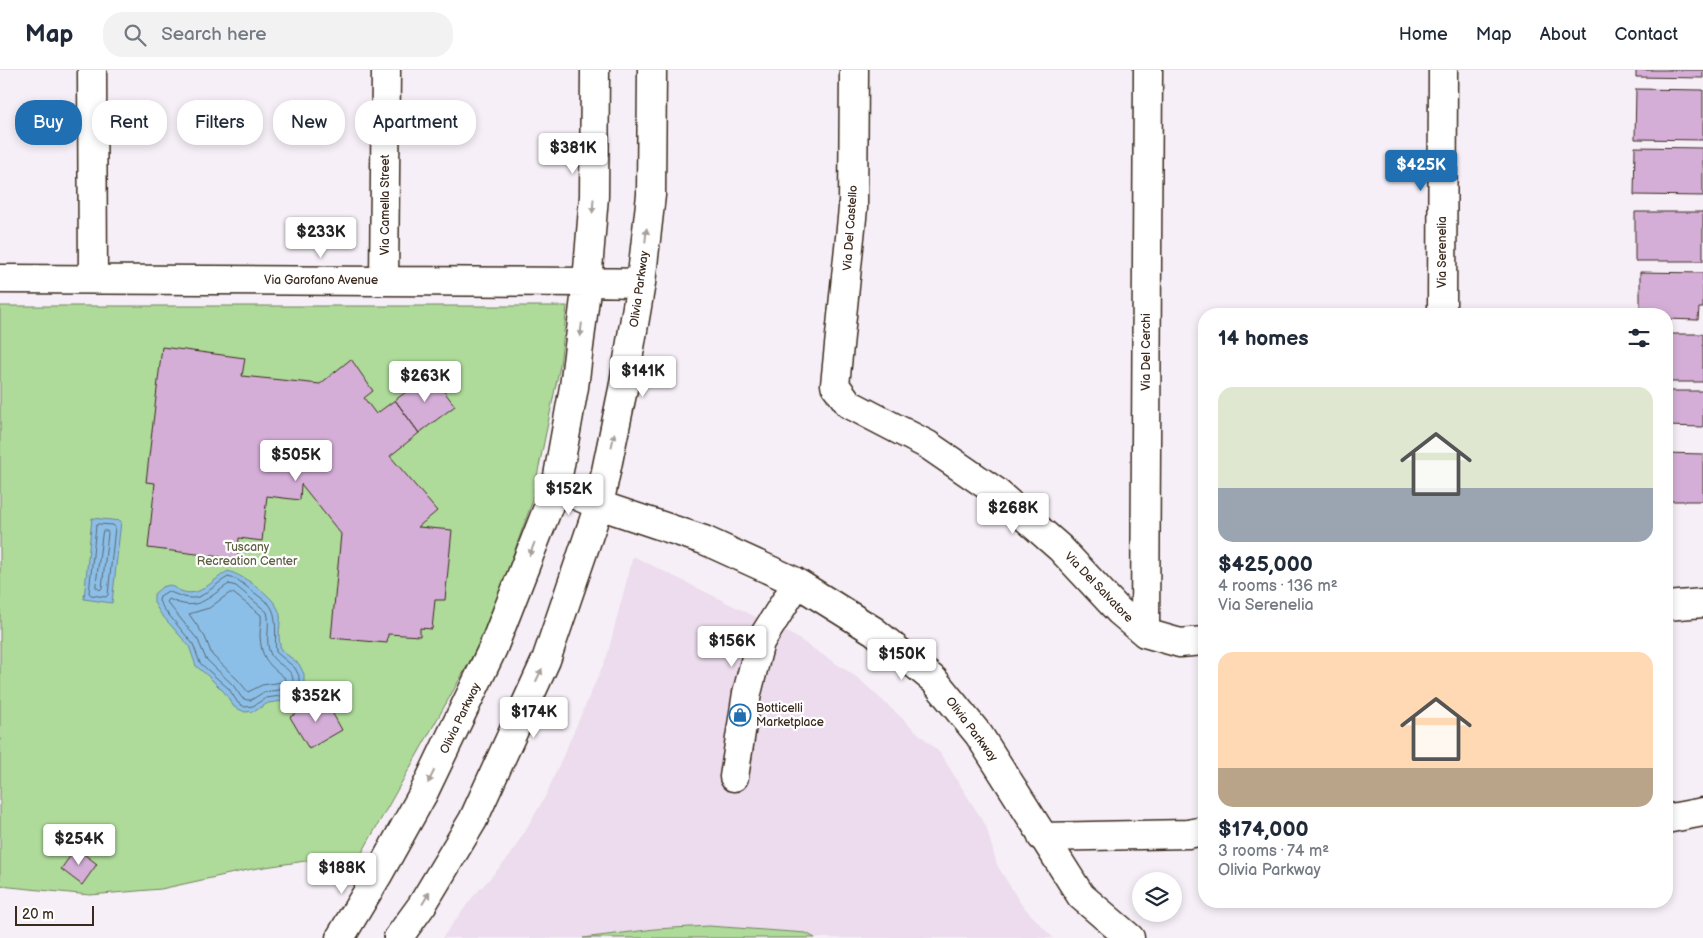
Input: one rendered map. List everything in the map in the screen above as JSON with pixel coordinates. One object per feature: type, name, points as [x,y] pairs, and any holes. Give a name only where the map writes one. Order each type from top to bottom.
[{"type":"street","points":[[92,70],[93,280]]},
{"type":"street","name":"Via Camella Street","points":[[384,281],[386,70]]},
{"type":"street","name":"Olivia Parkway","points":[[340,938],[375,881],[423,794],[494,648],[556,487],[574,387],[587,282],[594,196],[595,70]]},
{"type":"street","name":"Olivia Parkway","points":[[398,938],[422,904],[477,811],[546,660],[599,505],[623,390],[641,283],[651,195],[652,70]]},
{"type":"street","name":"Via Del Castello","points":[[835,385],[853,208],[854,70]]},
{"type":"street","name":"Via Del Cerchi","points":[[1145,633],[1148,70]]},
{"type":"street","name":"Via Serenelia","points":[[1442,308],[1443,70]]},
{"type":"street","name":"Via Garofano Avenue","points":[[0,279],[641,283]]},
{"type":"street","name":"Via Del Salvatore","points":[[835,385],[849,404],[928,445],[995,491],[1060,548],[1119,611],[1145,633],[1180,643],[1198,642]]},
{"type":"street","name":"Olivia Parkway","points":[[556,487],[599,505],[704,540],[797,583],[874,631],[934,680],[980,735],[1042,837],[1081,896],[1130,938]]},
{"type":"street","points":[[734,777],[747,693],[760,642],[797,583]]},
{"type":"street","points":[[1673,605],[1703,603]]},
{"type":"street","points":[[1673,818],[1703,812]]},
{"type":"street","points":[[1042,837],[1188,834],[1198,832]]},
{"type":"shaded area","name":"Botticelli Marketplace","points":[[633,556],[794,636],[858,678],[940,753],[986,826],[997,865],[1021,904],[1053,938],[815,938],[806,933],[709,926],[655,929],[583,938],[442,938],[472,898],[510,856],[545,797],[607,656]]},
{"type":"green space","name":"Tuscany Recreation Center","points":[[0,306],[567,306],[560,365],[531,505],[484,636],[359,858],[342,880],[312,860],[252,869],[161,889],[90,895],[0,886]]},
{"type":"green space","points":[[709,926],[806,933],[815,938],[583,938],[655,929]]},
{"type":"water","points":[[92,518],[121,521],[112,603],[84,599]]},
{"type":"water","points":[[228,571],[259,588],[278,608],[281,650],[299,664],[304,674],[304,685],[298,694],[290,700],[268,703],[255,711],[245,712],[234,707],[225,693],[196,666],[189,646],[160,613],[154,602],[154,594],[162,587],[170,585],[187,593],[194,592],[201,590]]},
{"type":"building","points":[[1636,70],[1703,70],[1703,78],[1636,77]]},
{"type":"building","points":[[1636,89],[1703,90],[1703,140],[1635,139]]},
{"type":"building","points":[[1635,147],[1703,148],[1703,196],[1634,195]]},
{"type":"building","points":[[1635,212],[1703,212],[1703,261],[1635,261]]},
{"type":"building","points":[[1640,272],[1703,273],[1703,308],[1699,308],[1698,320],[1673,319],[1673,308],[1640,308]]},
{"type":"building","points":[[1673,334],[1703,334],[1703,382],[1673,382]]},
{"type":"building","points":[[162,347],[245,358],[242,376],[320,384],[351,359],[373,391],[364,398],[376,414],[395,400],[419,433],[390,456],[437,511],[418,527],[452,530],[445,600],[435,600],[432,629],[420,628],[420,636],[388,634],[387,643],[331,638],[341,534],[301,484],[300,500],[267,496],[262,541],[239,538],[237,559],[148,548],[155,483],[146,482]]},
{"type":"building","points":[[431,374],[455,406],[419,433],[395,400]]},
{"type":"building","points":[[1673,391],[1703,391],[1703,427],[1673,426]]},
{"type":"building","points":[[1673,453],[1703,454],[1703,501],[1673,501]]},
{"type":"building","points":[[324,698],[342,730],[309,749],[290,717]]},
{"type":"building","points":[[76,848],[97,864],[82,885],[61,869]]},
{"type":"place","name":"Botticelli Marketplace","points":[[740,715]]}]
